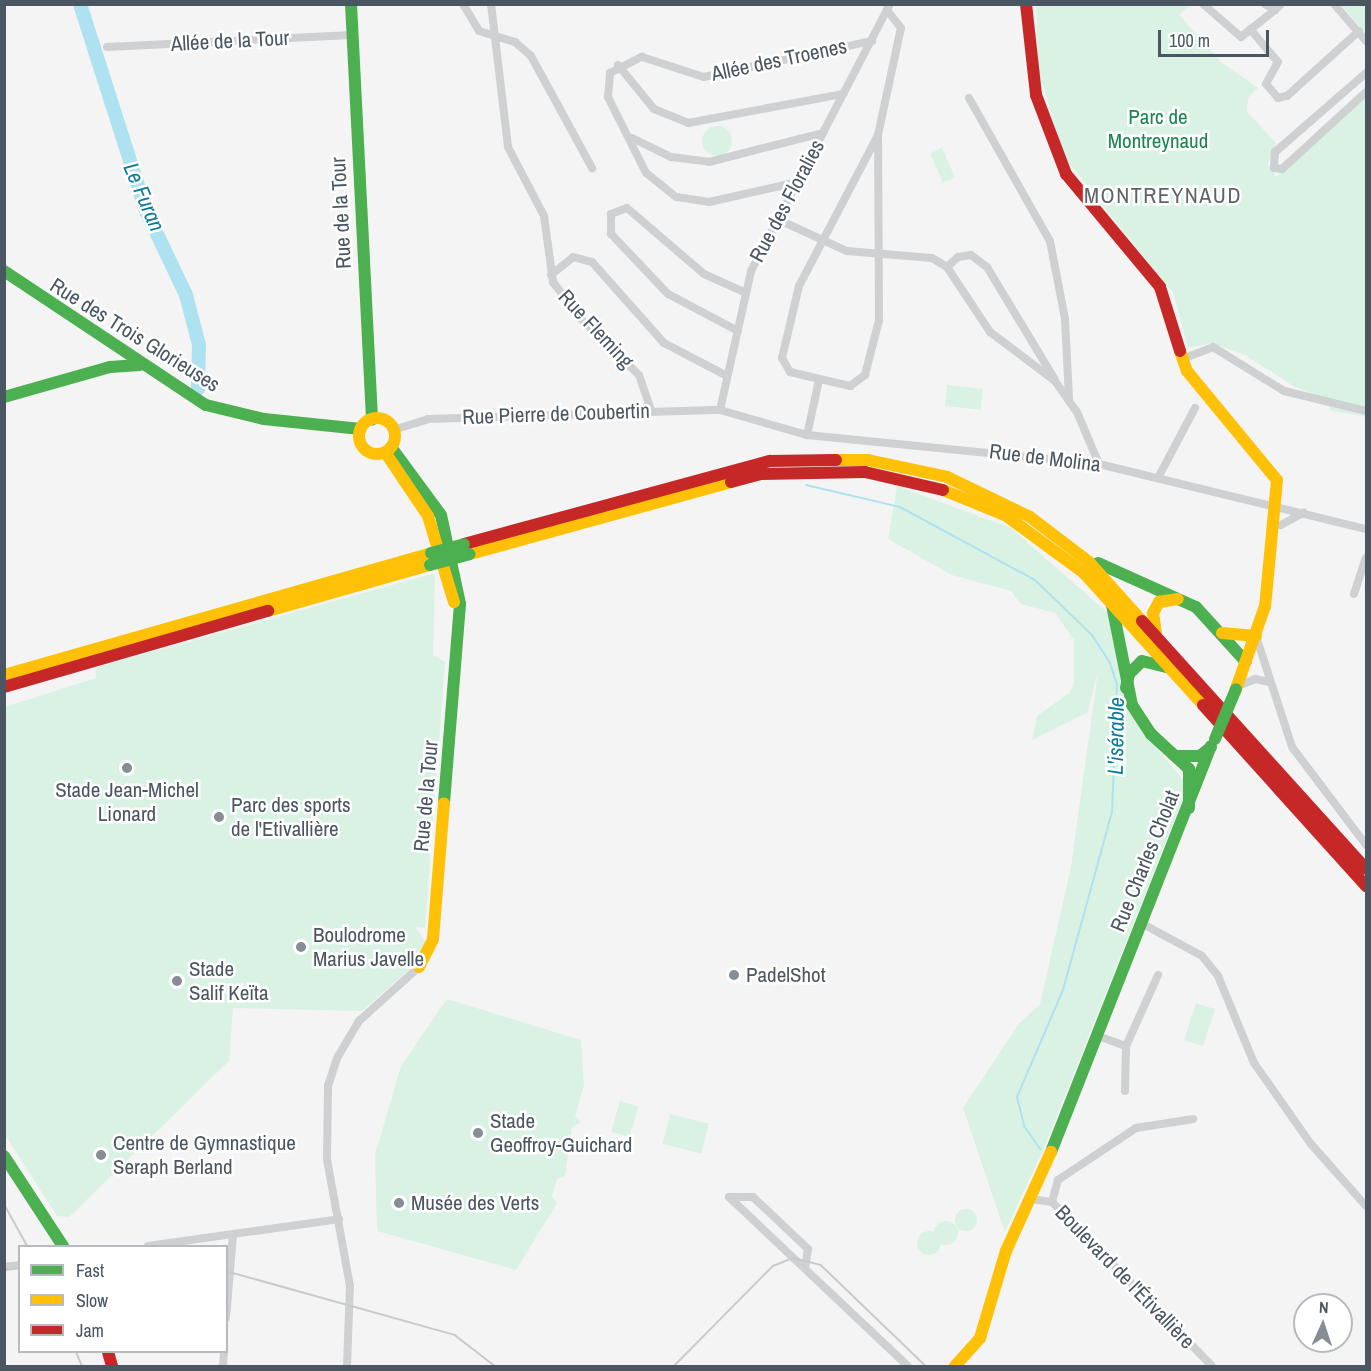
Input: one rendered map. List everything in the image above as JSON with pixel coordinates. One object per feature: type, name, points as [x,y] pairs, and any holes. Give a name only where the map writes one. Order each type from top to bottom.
[{"type":"main road","name":"Rue de la Tour","points":[[351,4],[372,419]]},
{"type":"main road","points":[[1026,4],[1027,54],[1036,95],[1066,174],[1160,287],[1182,359]]},
{"type":"main road","name":"Rue des Trois Glorieuses","points":[[7,280],[206,405],[231,414],[360,429]]},
{"type":"main road","points":[[110,367],[116,349]]},
{"type":"main road","name":"Rue Charles Cholat","points":[[955,1366],[980,1338],[1006,1251],[1045,1168],[1256,636],[1278,529],[1272,472],[1182,359]]},
{"type":"main road","points":[[4,397],[110,367],[141,365]]},
{"type":"main road","points":[[372,419],[382,419],[393,430],[388,449],[363,448],[360,429],[372,419]]},
{"type":"main road","name":"Rue de la Tour","points":[[388,449],[428,516],[459,624],[435,929],[419,967]]},
{"type":"main road","points":[[467,549],[736,467],[839,458],[907,466],[968,486],[1030,517],[1089,562],[1366,869]]},
{"type":"main road","points":[[4,675],[467,549],[761,474],[865,472],[913,480],[1005,516],[1053,546],[1111,600],[1366,886]]},
{"type":"main road","points":[[4,687],[430,559]]},
{"type":"main road","points":[[1089,562],[1185,600],[1222,633],[1246,662]]},
{"type":"main road","points":[[1111,600],[1126,688],[1144,726],[1179,756],[1192,778],[1189,808]]},
{"type":"main road","points":[[1156,634],[1153,614],[1159,602],[1185,600]]},
{"type":"main road","points":[[1222,633],[1256,636]]},
{"type":"main road","points":[[1126,688],[1129,674],[1142,661],[1172,669]]},
{"type":"main road","points":[[4,693],[24,681]]},
{"type":"main road","points":[[1179,756],[1200,756],[1213,743]]},
{"type":"main road","points":[[4,1156],[62,1245]]},
{"type":"street","points":[[463,4],[479,31],[496,40],[515,42],[531,56],[592,168]]},
{"type":"street","name":"Rue Fleming","points":[[491,4],[508,147],[544,216],[551,275],[582,320],[639,375],[651,410]]},
{"type":"street","points":[[1203,4],[1231,33],[1241,37],[1278,7]]},
{"type":"street","points":[[1265,4],[1278,7]]},
{"type":"street","points":[[1334,4],[1366,41]]},
{"type":"street","points":[[878,135],[799,286],[782,358],[790,372],[850,386],[865,375],[879,320],[878,135],[901,28],[888,8]]},
{"type":"street","name":"Rue des Floralies","points":[[720,410],[746,293],[777,219],[888,8]]},
{"type":"street","points":[[1250,29],[1278,62],[1266,84],[1278,98],[1287,96],[1359,32]]},
{"type":"street","name":"Allée de la Tour","points":[[107,47],[352,35]]},
{"type":"street","name":"Allée des Troenes","points":[[618,65],[642,57],[704,77],[872,41]]},
{"type":"street","points":[[798,182],[709,202],[687,201],[646,173],[632,138],[605,87],[618,65],[654,109],[688,123],[843,94]]},
{"type":"street","points":[[1366,73],[1275,152],[1274,168],[1282,169],[1366,92]]},
{"type":"street","points":[[969,98],[1050,241],[1065,319],[1069,399]]},
{"type":"street","points":[[632,138],[671,157],[709,162],[823,132]]},
{"type":"street","points":[[738,331],[668,294],[611,234],[611,214],[627,208],[704,274],[746,293]]},
{"type":"street","points":[[777,219],[824,242],[878,254],[932,258],[947,267],[990,332],[1055,381]]},
{"type":"street","points":[[947,267],[958,257],[971,255],[987,267],[1055,381],[1069,399],[1099,464]]},
{"type":"street","points":[[551,275],[573,257],[592,262],[664,343],[728,376]]},
{"type":"street","points":[[1182,359],[1213,347],[1284,392],[1366,411]]},
{"type":"street","points":[[807,435],[819,380]]},
{"type":"street","points":[[1159,476],[1195,408]]},
{"type":"street","name":"Rue Pierre de Coubertin","points":[[393,430],[428,419],[651,410],[720,410]]},
{"type":"street","name":"Rue de Molina","points":[[720,410],[807,435],[1099,464],[1159,476],[1366,529]]},
{"type":"street","points":[[1278,529],[1304,512]]},
{"type":"street","points":[[1354,594],[1366,558]]},
{"type":"street","points":[[1256,636],[1266,677],[1304,768],[1366,845]]},
{"type":"street","points":[[1246,662],[1266,677]]},
{"type":"street","points":[[1236,689],[1249,680],[1266,677]]},
{"type":"street","points":[[1141,923],[1202,956],[1212,968],[1254,1063],[1311,1144],[1366,1206]]},
{"type":"street","points":[[347,1366],[350,1286],[325,1137],[332,1071],[359,1021],[419,967]]},
{"type":"street","points":[[1125,1091],[1126,1046],[1158,975]]},
{"type":"street","points":[[1098,1036],[1126,1046]]},
{"type":"street","points":[[1052,1202],[1058,1180],[1136,1128],[1193,1119]]},
{"type":"street","points":[[1045,1168],[1058,1180]]},
{"type":"street","points":[[805,1268],[808,1249],[753,1197],[729,1197],[908,1366]]},
{"type":"street","name":"Boulevard de l'Étivallière","points":[[1031,1199],[1052,1202],[1212,1366]]},
{"type":"street","points":[[156,1245],[339,1219]]},
{"type":"street","points":[[228,1294],[233,1235]]},
{"type":"green space","name":"Parc de Montreynaud","points":[[1036,5],[1190,5],[1179,15],[1222,63],[1258,88],[1248,98],[1247,112],[1276,143],[1268,164],[1276,177],[1366,97],[1366,417],[1330,410],[1326,399],[1295,387],[1245,355],[1212,343],[1188,348],[1173,293],[1065,158],[1038,69]]},
{"type":"green space","points":[[1341,5],[1366,5],[1366,34],[1350,15]]},
{"type":"green space","points":[[717,126],[723,127],[731,135],[731,147],[723,155],[717,156],[711,155],[703,147],[702,141],[703,135],[711,127]]},
{"type":"green space","points":[[942,148],[955,177],[943,183],[930,153]]},
{"type":"green space","points":[[947,385],[983,389],[981,410],[945,406]]},
{"type":"green space","points":[[897,486],[1011,528],[1108,613],[1134,720],[1188,786],[1044,1148],[1005,1232],[963,1108],[1018,1025],[1040,1004],[1071,867],[1098,671],[1088,712],[1032,740],[1037,716],[1069,693],[1074,683],[1074,640],[1055,613],[1021,604],[1011,591],[952,575],[888,539]]},
{"type":"green space","name":"Parc des sports de l'Etivallière","points":[[435,573],[433,655],[445,662],[425,928],[416,927],[427,945],[413,966],[362,1011],[233,1008],[229,1061],[69,1217],[57,1216],[5,1135],[5,707],[96,678],[95,668]]},
{"type":"green space","name":"Stade Geoffroy-Guichard","points":[[447,999],[581,1040],[584,1085],[575,1116],[581,1122],[572,1127],[565,1176],[557,1179],[552,1196],[557,1203],[516,1270],[377,1231],[375,1155],[401,1066]]},
{"type":"green space","points":[[1196,1003],[1215,1009],[1203,1046],[1184,1040]]},
{"type":"green space","points":[[620,1101],[638,1106],[629,1137],[611,1132]]},
{"type":"green space","points":[[670,1114],[709,1124],[701,1154],[663,1144]]},
{"type":"green space","points":[[966,1209],[974,1212],[977,1220],[974,1228],[966,1231],[958,1228],[955,1220],[958,1212]]},
{"type":"green space","points":[[946,1221],[954,1225],[958,1233],[954,1241],[946,1245],[938,1241],[934,1233],[938,1225]]},
{"type":"green space","points":[[929,1231],[937,1235],[941,1243],[937,1251],[929,1255],[921,1251],[917,1243],[921,1235]]},
{"type":"waterway","name":"Le Furan","points":[[80,4],[146,211],[186,295],[199,345],[198,389]]},
{"type":"waterway","name":"L'isérable","points":[[806,485],[900,507],[1035,580],[1092,635],[1110,663],[1117,684],[1112,812],[1063,990],[1017,1097],[1024,1126],[1041,1150]]},
{"type":"tram line","points":[[674,1366],[773,1266],[793,1258],[821,1265],[926,1366]]},
{"type":"tram line","points":[[4,1270],[18,1268]]},
{"type":"tram line","points":[[228,1272],[455,1335],[495,1366]]},
{"type":"railway","points":[[4,1204],[26,1245]]},
{"type":"railway","points":[[76,1353],[82,1366]]},
{"type":"traffic: fast","points":[[351,4],[372,419]]},
{"type":"traffic: fast","points":[[4,271],[206,405],[264,419],[360,429]]},
{"type":"traffic: fast","points":[[4,397],[110,367],[140,365]]},
{"type":"traffic: fast","points":[[391,447],[441,515],[460,604],[444,803]]},
{"type":"traffic: fast","points":[[431,553],[464,544]]},
{"type":"traffic: fast","points":[[430,565],[470,554]]},
{"type":"traffic: fast","points":[[1098,563],[1196,607],[1246,662]]},
{"type":"traffic: fast","points":[[1111,600],[1132,705],[1151,734],[1189,769],[1189,808]]},
{"type":"traffic: fast","points":[[1126,688],[1129,674],[1142,661],[1170,668]]},
{"type":"traffic: fast","points":[[1215,739],[1236,689]]},
{"type":"traffic: fast","points":[[1051,1152],[1211,746]]},
{"type":"traffic: fast","points":[[1179,756],[1200,756],[1211,747]]},
{"type":"traffic: fast","points":[[4,1156],[62,1245]]},
{"type":"traffic: slow","points":[[1180,351],[1187,371],[1277,480],[1265,606],[1236,689]]},
{"type":"traffic: slow","points":[[377,418],[390,423],[395,436],[390,449],[377,454],[364,449],[359,436],[364,423],[377,418]]},
{"type":"traffic: slow","points":[[385,452],[428,516],[454,602]]},
{"type":"traffic: slow","points":[[836,460],[868,460],[947,477],[1030,517],[1089,562],[1142,621]]},
{"type":"traffic: slow","points":[[470,554],[731,482]]},
{"type":"traffic: slow","points":[[943,490],[1005,515],[1083,572],[1203,705]]},
{"type":"traffic: slow","points":[[4,675],[431,553]]},
{"type":"traffic: slow","points":[[268,611],[430,565]]},
{"type":"traffic: slow","points":[[1156,634],[1153,613],[1159,602],[1178,599]]},
{"type":"traffic: slow","points":[[1222,633],[1256,636]]},
{"type":"traffic: slow","points":[[419,967],[433,939],[444,803]]},
{"type":"traffic: slow","points":[[955,1366],[980,1338],[1006,1251],[1051,1152]]},
{"type":"traffic: jam","points":[[1026,4],[1036,95],[1066,174],[1160,287],[1180,351]]},
{"type":"traffic: jam","points":[[464,544],[770,461],[836,460]]},
{"type":"traffic: jam","points":[[731,482],[761,474],[865,472],[943,490]]},
{"type":"traffic: jam","points":[[4,687],[268,611]]},
{"type":"traffic: jam","points":[[1142,621],[1366,869]]},
{"type":"traffic: jam","points":[[1203,705],[1366,886]]},
{"type":"traffic: jam","points":[[108,1353],[112,1366]]},
{"type":"place","name":"Stade Jean-Michel Lionard","points":[[127,768]]},
{"type":"place","name":"Parc des sports de l'Etivallière","points":[[219,817]]},
{"type":"place","name":"Boulodrome Marius Javelle","points":[[301,947]]},
{"type":"place","name":"PadelShot","points":[[734,975]]},
{"type":"place","name":"Stade Salif Keïta","points":[[177,981]]},
{"type":"place","name":"Stade Geoffroy-Guichard","points":[[478,1133]]},
{"type":"place","name":"Centre de Gymnastique Seraph Berland","points":[[101,1155]]},
{"type":"place","name":"Musée des Verts","points":[[399,1203]]},
{"type":"district","name":"MONTREYNAUD","points":[[1163,196]]}]
